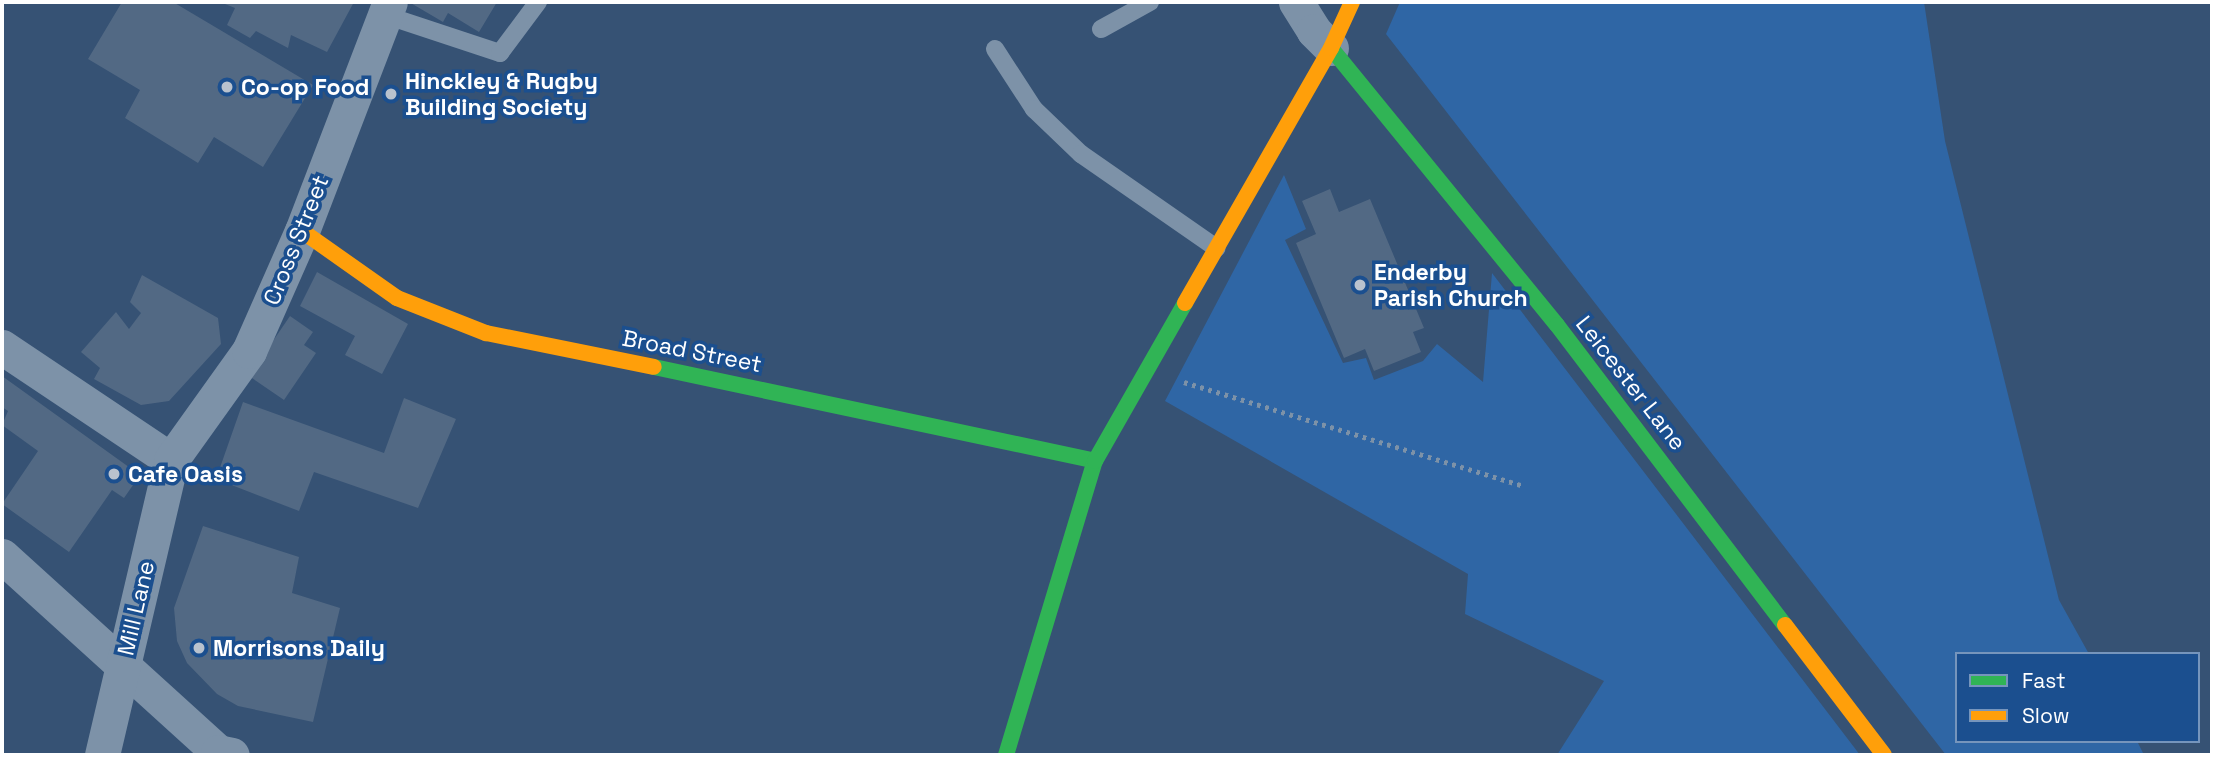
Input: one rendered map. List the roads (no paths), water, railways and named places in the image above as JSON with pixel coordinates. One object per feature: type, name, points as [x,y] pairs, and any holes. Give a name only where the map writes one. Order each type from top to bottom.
[{"type":"street","points":[[1296,2],[1314,31],[1331,48]]},
{"type":"street","points":[[1006,755],[1095,461],[1331,48],[1352,2]]},
{"type":"street","name":"Cross Street","points":[[171,460],[249,351],[302,231],[387,8]]},
{"type":"street","name":"Leicester Lane","points":[[1331,48],[1557,325],[1884,755]]},
{"type":"street","name":"Broad Street","points":[[302,231],[397,298],[486,333],[861,408],[1095,461]]},
{"type":"street","points":[[2,347],[171,460]]},
{"type":"street","name":"Mill Lane","points":[[102,755],[171,460]]},
{"type":"street","points":[[2,556],[218,752],[232,755]]},
{"type":"lane","points":[[387,8],[500,53],[538,2]]},
{"type":"lane","points":[[1101,29],[1150,2]]},
{"type":"lane","points":[[995,49],[1034,109],[1080,154],[1216,248]]},
{"type":"place","name":"Co-op Food","points":[[227,87]]},
{"type":"place","name":"Hinckley & Rugby Building Society","points":[[391,94]]},
{"type":"place","name":"Enderby Parish Church","points":[[1360,285]]},
{"type":"place","name":"Cafe Oasis","points":[[114,474]]},
{"type":"place","name":"Morrisons Daily","points":[[199,648]]}]
